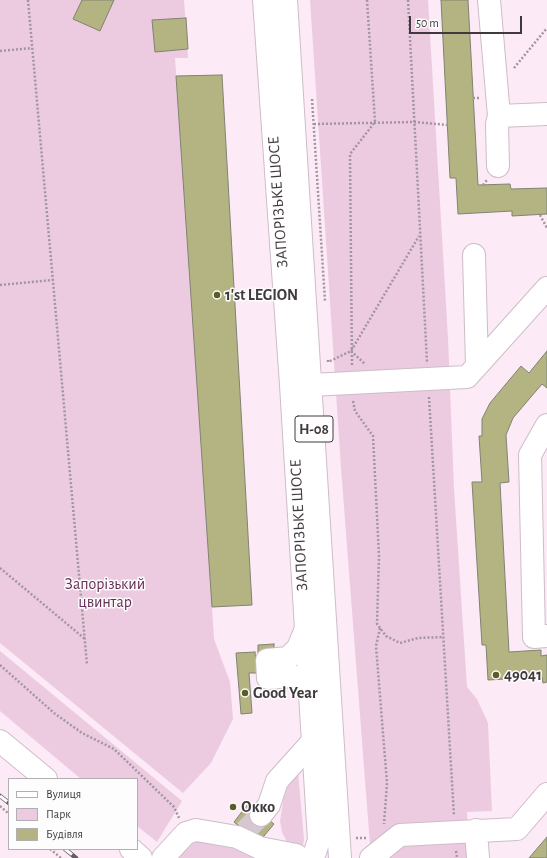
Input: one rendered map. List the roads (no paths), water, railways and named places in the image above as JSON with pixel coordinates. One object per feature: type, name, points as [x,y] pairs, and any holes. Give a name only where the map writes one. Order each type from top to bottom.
[{"type":"main road","name":"ЗАПОРІЗЬКЕ ШОСЕ","points":[[264,0],[301,385],[340,858]]},
{"type":"main road","name":"ЗАПОРІЗЬКЕ ШОСЕ","points":[[286,0],[301,385],[305,631],[318,840],[313,858]]},
{"type":"main road","points":[[489,0],[499,116],[497,124],[498,166]]},
{"type":"main road","points":[[499,116],[547,114]]},
{"type":"main road","points":[[474,255],[476,365]]},
{"type":"main road","points":[[301,385],[466,377],[547,288]]},
{"type":"main road","points":[[547,425],[530,454],[534,637],[547,636]]},
{"type":"main road","points":[[305,631],[298,648],[288,658],[267,660],[268,678],[292,676],[302,684],[310,695]]},
{"type":"main road","points":[[0,741],[45,778]]},
{"type":"main road","points":[[261,814],[269,805],[277,781],[313,741]]},
{"type":"main road","points":[[377,853],[400,835],[517,829],[547,794]]},
{"type":"main road","points":[[163,858],[186,833],[196,830],[241,834],[260,848],[296,855],[300,858]]},
{"type":"main road","points":[[466,831],[478,858]]},
{"type":"main road","points":[[132,850],[142,858]]},
{"type":"tunnel","points":[[245,831],[261,815]]},
{"type":"railway","points":[[0,796],[8,802]]},
{"type":"railway","points":[[66,850],[76,858]]},
{"type":"place","name":"1'st LEGION","points":[[217,295]]},
{"type":"place","name":"49041","points":[[496,675]]},
{"type":"place","name":"Good Year","points":[[245,693]]},
{"type":"place","name":"Окко","points":[[233,807]]},
{"type":"park label","name":"Запорізький цвинтар","points":[[105,593]]}]
